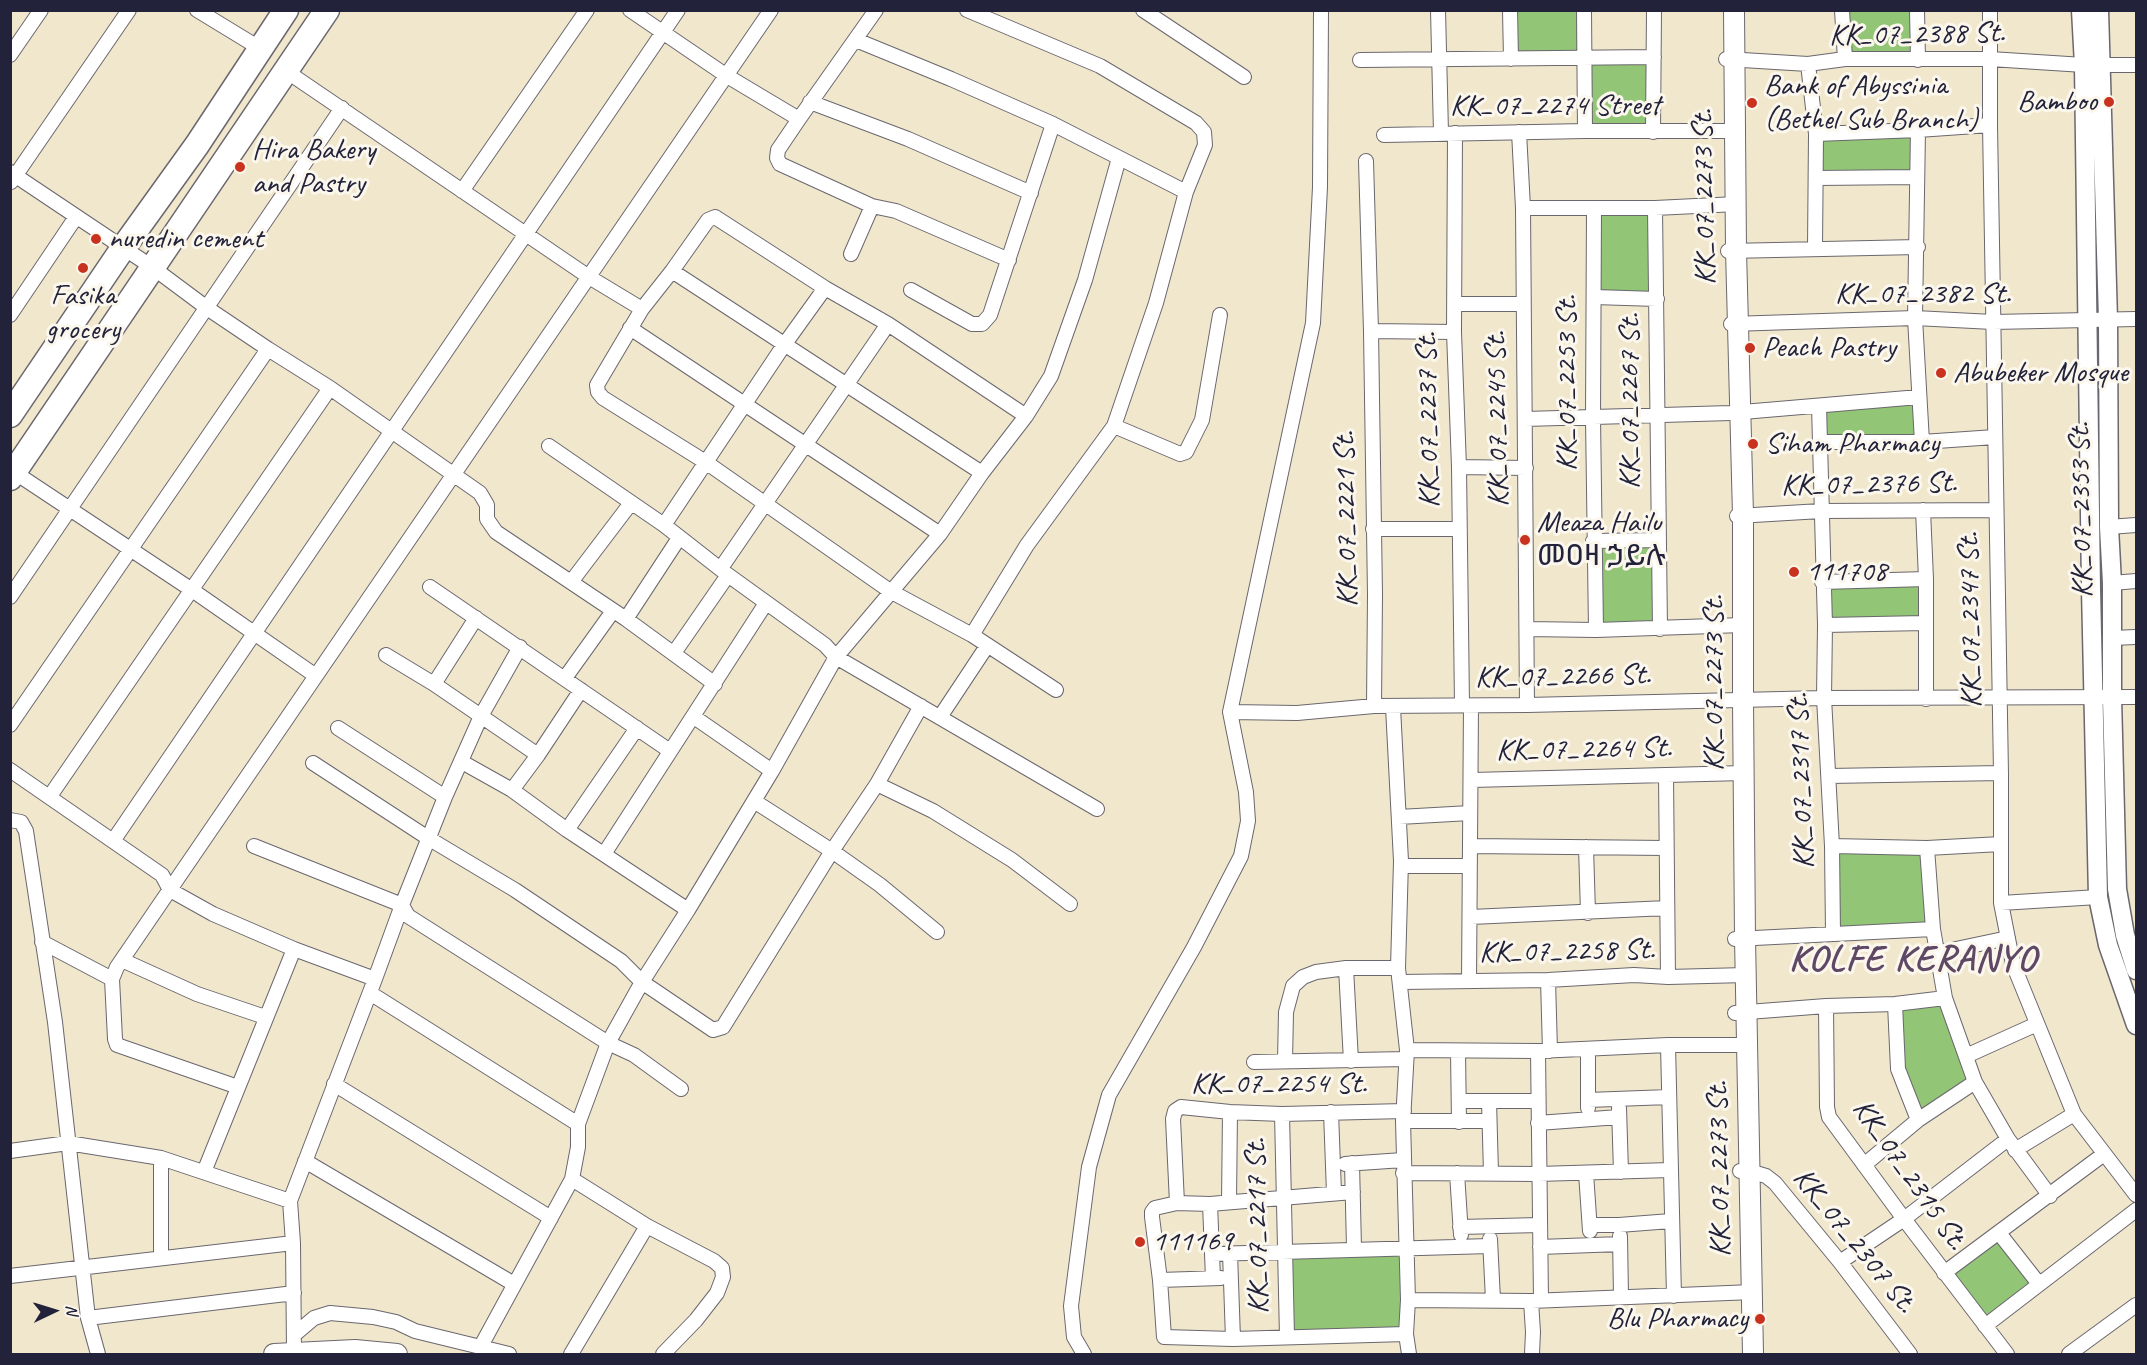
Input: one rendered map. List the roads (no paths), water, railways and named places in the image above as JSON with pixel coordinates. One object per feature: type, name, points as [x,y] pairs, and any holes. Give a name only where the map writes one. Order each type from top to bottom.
[{"type":"highway","points":[[10,415],[123,248],[197,145],[286,10]]},
{"type":"highway","points":[[12,475],[327,10]]},
{"type":"main road","name":"KK_07_2273 St.","points":[[1726,10],[1730,59],[1731,250],[1739,515],[1741,1045],[1744,1171],[1753,1354]]},
{"type":"main road","name":"KK_07_2273 St.","points":[[1730,59],[1734,10]]},
{"type":"main road","name":"KK_07_2273 St.","points":[[1744,1354],[1749,1293]]},
{"type":"main road","points":[[274,1354],[294,1343],[397,1354]]},
{"type":"street","points":[[10,55],[41,10]]},
{"type":"street","points":[[129,10],[12,177],[152,267],[207,308],[330,388],[480,493],[487,505],[487,519],[496,532],[626,619],[715,684]]},
{"type":"street","points":[[197,10],[213,15],[261,49]]},
{"type":"street","points":[[462,191],[587,10]]},
{"type":"street","points":[[630,10],[727,76],[799,119]]},
{"type":"street","points":[[113,841],[678,10]]},
{"type":"street","points":[[238,1087],[117,1045],[112,979],[122,960],[771,10]]},
{"type":"street","points":[[876,10],[778,150],[777,158],[780,164],[872,206],[896,211],[1009,260]]},
{"type":"street","points":[[967,10],[1100,66],[1196,123],[1204,132],[1205,145],[1186,192],[1156,303],[1114,426],[1028,545],[972,634]]},
{"type":"street","points":[[1143,10],[1244,77]]},
{"type":"street","points":[[1084,1354],[1074,1337],[1071,1306],[1089,1167],[1109,1095],[1194,947],[1241,856],[1248,821],[1246,792],[1230,712],[1313,323],[1320,187],[1321,10]]},
{"type":"street","points":[[1438,10],[1441,134]]},
{"type":"street","points":[[1510,10],[1511,59]]},
{"type":"street","points":[[1584,10],[1585,131]]},
{"type":"street","points":[[1653,132],[1654,10]]},
{"type":"street","points":[[1842,10],[1845,59]]},
{"type":"street","points":[[1917,10],[1918,60]]},
{"type":"street","name":"KK_07_2347 St.","points":[[1990,10],[2001,903],[2013,964],[2074,1114],[2136,1195]]},
{"type":"street","name":"KK_07_2353 St.","points":[[2081,10],[2092,65],[2108,320],[2109,527],[2117,889],[2125,935],[2136,970]]},
{"type":"street","name":"KK_07_2353 St.","points":[[2099,10],[2092,65],[2087,320],[2098,897],[2108,945],[2136,1025]]},
{"type":"street","points":[[856,40],[1053,124],[1186,192]]},
{"type":"street","points":[[1360,60],[1654,57]]},
{"type":"street","name":"KK_07_2388 St.","points":[[1730,59],[1808,64],[1845,59],[1990,59],[2092,65],[2136,65]]},
{"type":"street","points":[[1808,64],[1816,134],[1815,248]]},
{"type":"street","points":[[286,71],[526,235],[642,309]]},
{"type":"street","points":[[810,102],[908,139],[1030,193]]},
{"type":"street","points":[[10,597],[342,108]]},
{"type":"street","points":[[911,290],[972,324],[982,324],[990,315],[1053,124]]},
{"type":"street","points":[[1816,134],[1990,125]]},
{"type":"street","points":[[1918,130],[1918,247],[1915,318],[1922,442]]},
{"type":"street","name":"KK_07_2274 Street","points":[[1384,135],[1730,131]]},
{"type":"street","name":"KK_07_2245 St.","points":[[1519,132],[1523,208],[1527,705]]},
{"type":"street","name":"KK_07_2237 St.","points":[[1455,133],[1454,332],[1459,467],[1458,529],[1466,705],[1472,780],[1469,981]]},
{"type":"street","points":[[481,1347],[572,1179],[578,1147],[578,1124],[608,1043],[642,982],[772,771],[836,657],[940,534],[982,473],[1026,416],[1051,376],[1084,280],[1119,158]]},
{"type":"street","name":"KK_07_2221 St.","points":[[1366,160],[1371,331],[1374,706]]},
{"type":"street","points":[[1816,178],[1917,177]]},
{"type":"street","points":[[1523,208],[1655,208],[1732,205]]},
{"type":"street","points":[[851,254],[872,206]]},
{"type":"street","name":"KK_07_2253 St.","points":[[1594,208],[1593,541],[1596,630]]},
{"type":"street","name":"KK_07_2267 St.","points":[[1655,208],[1660,629]]},
{"type":"street","points":[[10,315],[76,217]]},
{"type":"street","points":[[1026,416],[888,324],[825,288],[715,217],[708,220],[642,309],[597,384],[598,392],[603,398],[707,463],[890,591],[972,634],[1056,690]]},
{"type":"street","points":[[1731,250],[1918,247]]},
{"type":"street","points":[[672,271],[982,473]]},
{"type":"street","points":[[664,525],[784,345],[825,288]]},
{"type":"street","points":[[1594,297],[1657,299]]},
{"type":"street","points":[[1455,304],[1523,304]]},
{"type":"street","points":[[1114,426],[1180,454],[1186,452],[1202,420],[1220,315]]},
{"type":"street","name":"KK_07_2382 St.","points":[[1733,324],[1915,318],[1993,322],[2136,319]]},
{"type":"street","points":[[674,653],[765,503],[888,324]]},
{"type":"street","points":[[630,328],[940,534]]},
{"type":"street","points":[[1371,331],[1454,332]]},
{"type":"street","points":[[10,725],[267,349]]},
{"type":"street","points":[[50,796],[330,388]]},
{"type":"street","points":[[1525,419],[1736,413],[1919,397]]},
{"type":"street","name":"KK_07_2317 St.","points":[[1819,406],[1822,582],[1825,625],[1824,698],[1832,846],[1833,934]]},
{"type":"street","points":[[1820,442],[1922,442],[1995,437]]},
{"type":"street","points":[[549,447],[664,525],[825,645],[836,657],[1097,809]]},
{"type":"street","points":[[1459,467],[1526,468]]},
{"type":"street","points":[[12,475],[70,508],[316,676]]},
{"type":"street","points":[[571,582],[631,503]]},
{"type":"street","points":[[1923,510],[1926,579],[1926,699]]},
{"type":"street","name":"KK_07_2376 St.","points":[[1739,515],[1821,511],[1996,510]]},
{"type":"street","points":[[2109,527],[2136,525]]},
{"type":"street","points":[[1373,529],[1458,529]]},
{"type":"street","points":[[626,619],[680,538]]},
{"type":"street","points":[[1593,541],[1658,540]]},
{"type":"street","points":[[1822,582],[1926,579]]},
{"type":"street","points":[[2112,583],[2136,581]]},
{"type":"street","points":[[430,587],[670,752]]},
{"type":"street","points":[[604,854],[766,603]]},
{"type":"street","points":[[565,678],[613,611]]},
{"type":"street","points":[[434,684],[476,618]]},
{"type":"street","points":[[1825,625],[1925,623]]},
{"type":"street","points":[[1527,629],[1660,629],[1738,625]]},
{"type":"street","points":[[2112,638],[2136,637]]},
{"type":"street","points":[[940,717],[987,646]]},
{"type":"street","points":[[294,1343],[293,1243],[290,1201],[445,797],[481,716],[520,647]]},
{"type":"street","points":[[386,655],[434,684],[538,755]]},
{"type":"street","points":[[513,790],[581,690]]},
{"type":"street","name":"KK_07_2266 St.","points":[[1230,712],[1297,713],[1374,706],[1824,698],[2136,697]]},
{"type":"street","points":[[313,763],[428,838],[515,890],[602,948],[642,982],[713,1030],[723,1027],[832,851],[877,784],[921,706]]},
{"type":"street","points":[[1393,707],[1401,861],[1398,968],[1407,1055],[1403,1116],[1403,1167],[1408,1300],[1406,1334],[1409,1354]]},
{"type":"street","points":[[694,717],[772,771]]},
{"type":"street","points":[[338,728],[445,797]]},
{"type":"street","points":[[567,830],[637,728]]},
{"type":"street","points":[[462,762],[513,790],[567,830],[688,910]]},
{"type":"street","points":[[10,770],[162,875],[170,890],[213,914],[294,949],[375,979]]},
{"type":"street","name":"KK_07_2264 St.","points":[[1472,780],[1739,773]]},
{"type":"street","points":[[1829,776],[2001,773]]},
{"type":"street","points":[[1666,776],[1668,977]]},
{"type":"street","points":[[877,784],[933,811],[1012,860],[1070,904]]},
{"type":"street","points":[[754,801],[832,851],[937,932]]},
{"type":"street","points":[[1399,817],[1470,813]]},
{"type":"street","points":[[10,820],[21,822],[26,831],[55,1022],[88,1318],[98,1354]]},
{"type":"street","points":[[1832,846],[1927,848],[2001,844]]},
{"type":"street","points":[[254,846],[402,905],[408,916],[608,1043],[634,1055],[681,1089]]},
{"type":"street","points":[[1470,846],[1666,848]]},
{"type":"street","points":[[1586,847],[1588,913]]},
{"type":"street","points":[[1927,848],[1933,929],[1945,998],[1975,1082],[2012,1144],[2050,1196]]},
{"type":"street","points":[[1408,866],[1469,866]]},
{"type":"street","points":[[2001,903],[2098,897]]},
{"type":"street","points":[[1471,917],[1667,908]]},
{"type":"street","points":[[1740,939],[1933,929]]},
{"type":"street","points":[[1937,953],[2008,938]]},
{"type":"street","points":[[42,942],[112,979]]},
{"type":"street","points":[[204,1173],[294,949]]},
{"type":"street","points":[[122,960],[197,994],[265,1017]]},
{"type":"street","points":[[1285,1061],[1286,1012],[1293,986],[1303,977],[1316,972],[1346,968],[1398,968]]},
{"type":"street","points":[[1346,968],[1351,1061]]},
{"type":"street","name":"KK_07_2258 St.","points":[[1401,982],[1548,980],[1634,975],[1668,977],[1740,975]]},
{"type":"street","points":[[1532,1354],[1540,1247],[1538,1101],[1544,1051],[1548,980]]},
{"type":"street","points":[[370,993],[578,1124]]},
{"type":"street","points":[[1741,1013],[1826,1006],[1895,1004],[1945,998]]},
{"type":"street","points":[[1895,1004],[1898,1069],[1918,1120]]},
{"type":"street","name":"KK_07_2315 St.","points":[[1826,1006],[1829,1117],[2007,1354]]},
{"type":"street","points":[[1966,1056],[2037,1024]]},
{"type":"street","points":[[1254,1062],[1351,1061],[1458,1052],[1741,1045]]},
{"type":"street","points":[[1668,1046],[1674,1296]]},
{"type":"street","points":[[1588,1049],[1588,1119]]},
{"type":"street","points":[[1458,1052],[1459,1122]]},
{"type":"street","points":[[1864,1165],[1918,1120],[1975,1082]]},
{"type":"street","points":[[334,1084],[551,1218]]},
{"type":"street","points":[[1588,1101],[1669,1097]]},
{"type":"street","points":[[1619,1100],[1621,1172]]},
{"type":"street","points":[[1460,1101],[1538,1101]]},
{"type":"street","points":[[1489,1101],[1491,1173]]},
{"type":"street","name":"KK_07_2254 St.","points":[[1177,1203],[1173,1119],[1175,1111],[1181,1107],[1230,1112],[1282,1114],[1331,1112],[1459,1122],[1489,1121]]},
{"type":"street","points":[[1229,1202],[1230,1112]]},
{"type":"street","points":[[1331,1112],[1334,1193]]},
{"type":"street","name":"KK_07_2217 St.","points":[[1282,1114],[1287,1336]]},
{"type":"street","points":[[1840,1262],[2012,1144],[2074,1114]]},
{"type":"street","points":[[1538,1124],[1619,1117]]},
{"type":"street","points":[[10,1151],[68,1143],[161,1158],[290,1201]]},
{"type":"street","points":[[1944,1272],[2000,1233],[2104,1154]]},
{"type":"street","points":[[161,1158],[161,1258]]},
{"type":"street","points":[[305,1161],[514,1284]]},
{"type":"street","points":[[1332,1165],[1352,1163],[1457,1173],[1538,1174],[1670,1170]]},
{"type":"street","points":[[1352,1163],[1354,1248]]},
{"type":"street","name":"KK_07_2307 St.","points":[[1744,1171],[1767,1176],[1775,1183],[1840,1262],[1910,1354]]},
{"type":"street","points":[[1457,1173],[1461,1246]]},
{"type":"street","points":[[1586,1173],[1591,1245]]},
{"type":"street","points":[[572,1179],[647,1226],[714,1261],[722,1268],[723,1277],[717,1293],[696,1320],[663,1354]]},
{"type":"street","points":[[1353,1192],[1210,1204],[1177,1203],[1155,1208],[1152,1212],[1164,1337],[1233,1339],[1406,1334]]},
{"type":"street","points":[[1210,1204],[1213,1278]]},
{"type":"street","points":[[1985,1326],[2136,1210]]},
{"type":"street","points":[[1590,1225],[1671,1221]]},
{"type":"street","points":[[1460,1227],[1539,1224]]},
{"type":"street","points":[[1619,1225],[1621,1297]]},
{"type":"street","points":[[571,1354],[647,1226]]},
{"type":"street","points":[[1490,1226],[1493,1300]]},
{"type":"street","points":[[2000,1233],[2039,1284]]},
{"type":"street","points":[[10,1276],[293,1243]]},
{"type":"street","points":[[1540,1247],[1620,1244]]},
{"type":"street","points":[[1212,1254],[1354,1248],[1490,1246]]},
{"type":"street","points":[[1230,1253],[1233,1339]]},
{"type":"street","points":[[1160,1280],[1232,1278]]},
{"type":"street","points":[[88,1318],[294,1293]]},
{"type":"street","points":[[1408,1300],[1536,1301],[1749,1293]]},
{"type":"street","points":[[2069,1354],[2134,1312]]},
{"type":"street","points":[[294,1343],[314,1318],[330,1313],[373,1317],[396,1322],[415,1331],[509,1354]]},
{"type":"place","name":"Bamboo","points":[[2109,102]]},
{"type":"place","name":"Bank of Abyssinia (Bethel Sub Branch)","points":[[1752,103]]},
{"type":"place","name":"Hira Bakery and Pastry","points":[[240,167]]},
{"type":"place","name":"nuredin cement","points":[[96,239]]},
{"type":"place","name":"Fasika grocery","points":[[83,268]]},
{"type":"place","name":"Peach Pastry","points":[[1750,348]]},
{"type":"place","name":"Abubeker Mosque","points":[[1941,373]]},
{"type":"place","name":"Siham Pharmacy","points":[[1753,444]]},
{"type":"place","name":"Meaza Hailu መዐዛ ኃይሉ","points":[[1525,540]]},
{"type":"place","name":"111708","points":[[1794,572]]},
{"type":"place","name":"111169","points":[[1140,1242]]},
{"type":"place","name":"Blu Pharmacy","points":[[1760,1319]]},
{"type":"district","name":"KOLFE KERANYO","points":[[1913,961]]}]
